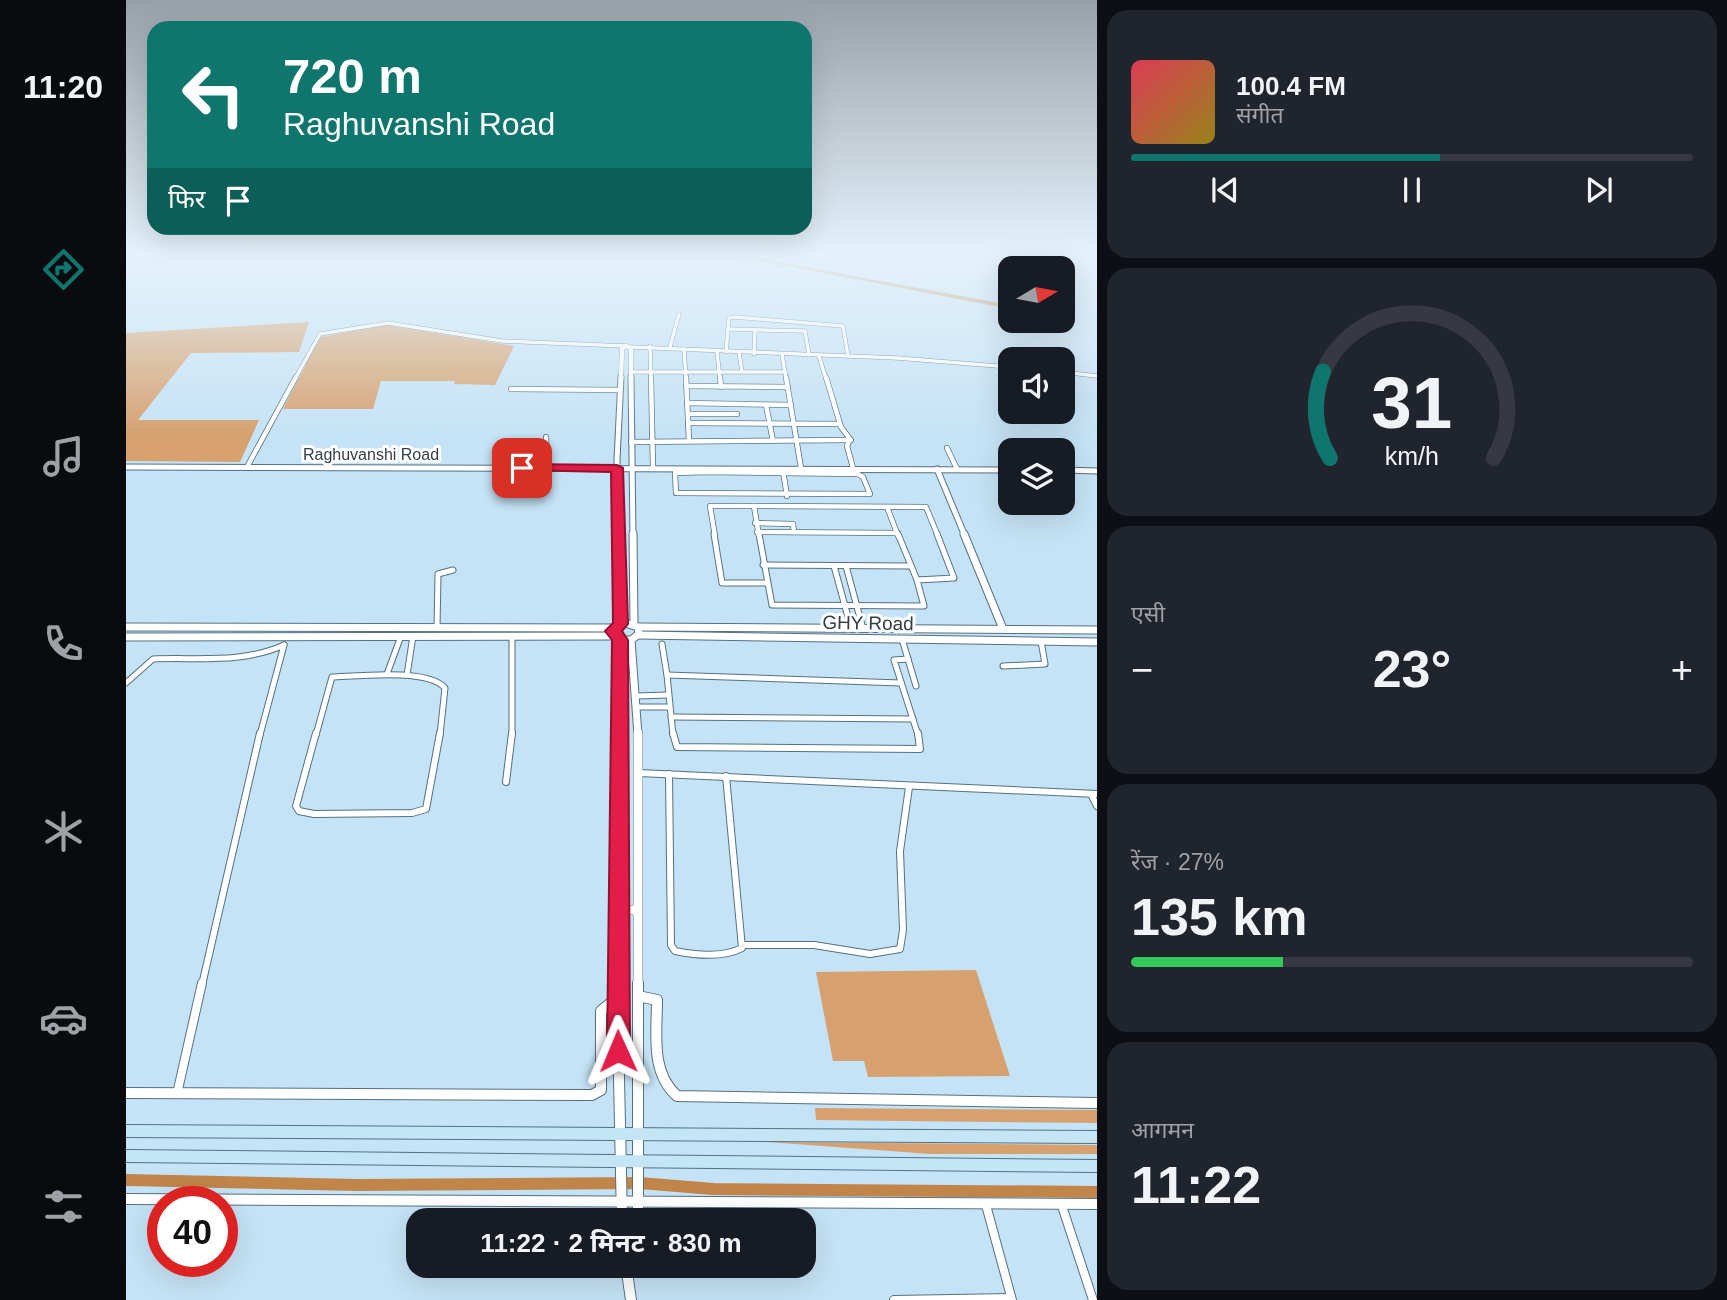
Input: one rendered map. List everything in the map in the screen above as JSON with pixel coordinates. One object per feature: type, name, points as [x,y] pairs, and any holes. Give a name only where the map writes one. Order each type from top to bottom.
[{"type":"main road","points":[[126,1131],[638,1132],[1097,1137]]},
{"type":"main road","points":[[126,1156],[638,1159],[1097,1166]]},
{"type":"street","points":[[670,347],[679,315]]},
{"type":"street","points":[[726,352],[729,318],[733,317],[842,326],[848,356]]},
{"type":"street","points":[[247,467],[320,334],[388,323],[502,341],[848,356],[998,366]]},
{"type":"street","points":[[728,329],[806,331],[809,355]]},
{"type":"street","points":[[754,354],[755,331]]},
{"type":"street","points":[[628,346],[639,773],[638,1208]]},
{"type":"street","points":[[622,1208],[617,998],[617,468],[622,348],[628,346]]},
{"type":"street","points":[[650,346],[653,468]]},
{"type":"street","points":[[684,349],[689,441]]},
{"type":"street","points":[[717,352],[721,387]]},
{"type":"street","points":[[739,353],[742,371]]},
{"type":"street","points":[[782,355],[801,468]]},
{"type":"street","points":[[819,356],[840,425],[850,440]]},
{"type":"street","points":[[630,372],[785,372]]},
{"type":"street","points":[[1075,373],[1097,376]]},
{"type":"street","points":[[686,386],[788,387]]},
{"type":"street","points":[[511,389],[620,390]]},
{"type":"street","points":[[687,403],[792,405]]},
{"type":"street","points":[[736,404],[738,424]]},
{"type":"street","points":[[766,405],[773,441]]},
{"type":"street","points":[[688,414],[737,414]]},
{"type":"street","points":[[688,423],[840,425]]},
{"type":"street","points":[[546,437],[548,468]]},
{"type":"street","points":[[631,442],[850,440]]},
{"type":"street","points":[[850,440],[847,446],[853,468]]},
{"type":"street","points":[[947,448],[957,469]]},
{"type":"street","name":"Raghuvanshi Road","points":[[126,467],[998,470]]},
{"type":"street","points":[[937,469],[1003,629]]},
{"type":"street","points":[[783,470],[787,496]]},
{"type":"street","points":[[783,470],[858,474],[863,477],[870,495],[787,496],[682,495],[675,491],[676,473],[783,470]]},
{"type":"street","points":[[1075,470],[1097,471]]},
{"type":"street","points":[[766,583],[722,583],[710,506],[928,508],[954,578],[917,580]]},
{"type":"street","points":[[754,506],[772,605],[925,606],[887,507]]},
{"type":"street","points":[[755,523],[793,524],[794,532]]},
{"type":"street","points":[[757,532],[897,533]]},
{"type":"street","points":[[763,565],[911,566]]},
{"type":"street","points":[[834,566],[851,628]]},
{"type":"street","points":[[846,566],[863,629]]},
{"type":"street","points":[[437,628],[438,575],[453,570]]},
{"type":"street","points":[[126,627],[635,632]]},
{"type":"street","points":[[126,682],[153,659],[244,657],[268,653],[284,645],[295,628]]},
{"type":"street","name":"GHY Road","points":[[635,632],[851,628],[1097,630]]},
{"type":"street","points":[[126,637],[513,636],[635,632]]},
{"type":"street","name":"GHY Road","points":[[635,632],[1097,642]]},
{"type":"street","points":[[387,674],[401,636]]},
{"type":"street","points":[[407,675],[413,636]]},
{"type":"street","points":[[506,782],[514,715],[513,636]]},
{"type":"street","points":[[902,639],[916,687]]},
{"type":"street","points":[[1003,666],[1045,664],[1041,641]]},
{"type":"street","points":[[662,644],[668,706],[677,747],[920,749],[894,660],[908,659]]},
{"type":"street","points":[[177,1094],[254,756],[284,645]]},
{"type":"street","points":[[407,675],[440,682],[445,688],[444,714],[426,809],[412,813],[314,814],[299,811],[296,806],[332,677],[407,675]]},
{"type":"street","points":[[667,675],[901,682]]},
{"type":"street","points":[[636,696],[668,695]]},
{"type":"street","points":[[637,707],[668,706]]},
{"type":"street","points":[[671,717],[913,719]]},
{"type":"street","points":[[639,773],[1094,794],[1097,806]]},
{"type":"street","points":[[669,774],[672,949],[679,953],[732,953],[740,951],[742,945],[726,776]]},
{"type":"street","points":[[742,945],[815,945],[889,954],[900,949],[903,930],[900,851],[909,787]]},
{"type":"street","points":[[617,910],[637,910]]},
{"type":"street","points":[[638,996],[657,1000],[659,1071],[665,1084],[677,1096],[1097,1103]]},
{"type":"street","points":[[126,1093],[596,1094],[601,1087],[601,1011],[617,998]]},
{"type":"street","points":[[126,1199],[638,1195],[1097,1204]]},
{"type":"street","points":[[894,1300],[1012,1299],[985,1202]]},
{"type":"street","points":[[1061,1203],[1094,1299]]},
{"type":"street","points":[[630,1278],[631,1300]]},
{"type":"shaded area","points":[[309,322],[299,352],[191,353],[138,420],[259,420],[240,462],[126,461],[126,333]]},
{"type":"shaded area","points":[[386,325],[514,346],[495,385],[454,384],[455,381],[381,381],[373,409],[283,409],[320,337]]},
{"type":"shaded area","points":[[976,970],[1010,1076],[868,1077],[864,1061],[833,1061],[816,972]]},
{"type":"shaded area","points":[[815,1108],[1097,1110],[1097,1123],[816,1120]]},
{"type":"shaded area","points":[[768,1142],[1097,1145],[1097,1154],[931,1154]]},
{"type":"waterway","points":[[126,1180],[356,1185],[640,1183],[713,1189],[1097,1192]]},
{"type":"route","points":[[522,468],[617,468],[620,624],[613,631],[620,640],[618,1051]]}]
